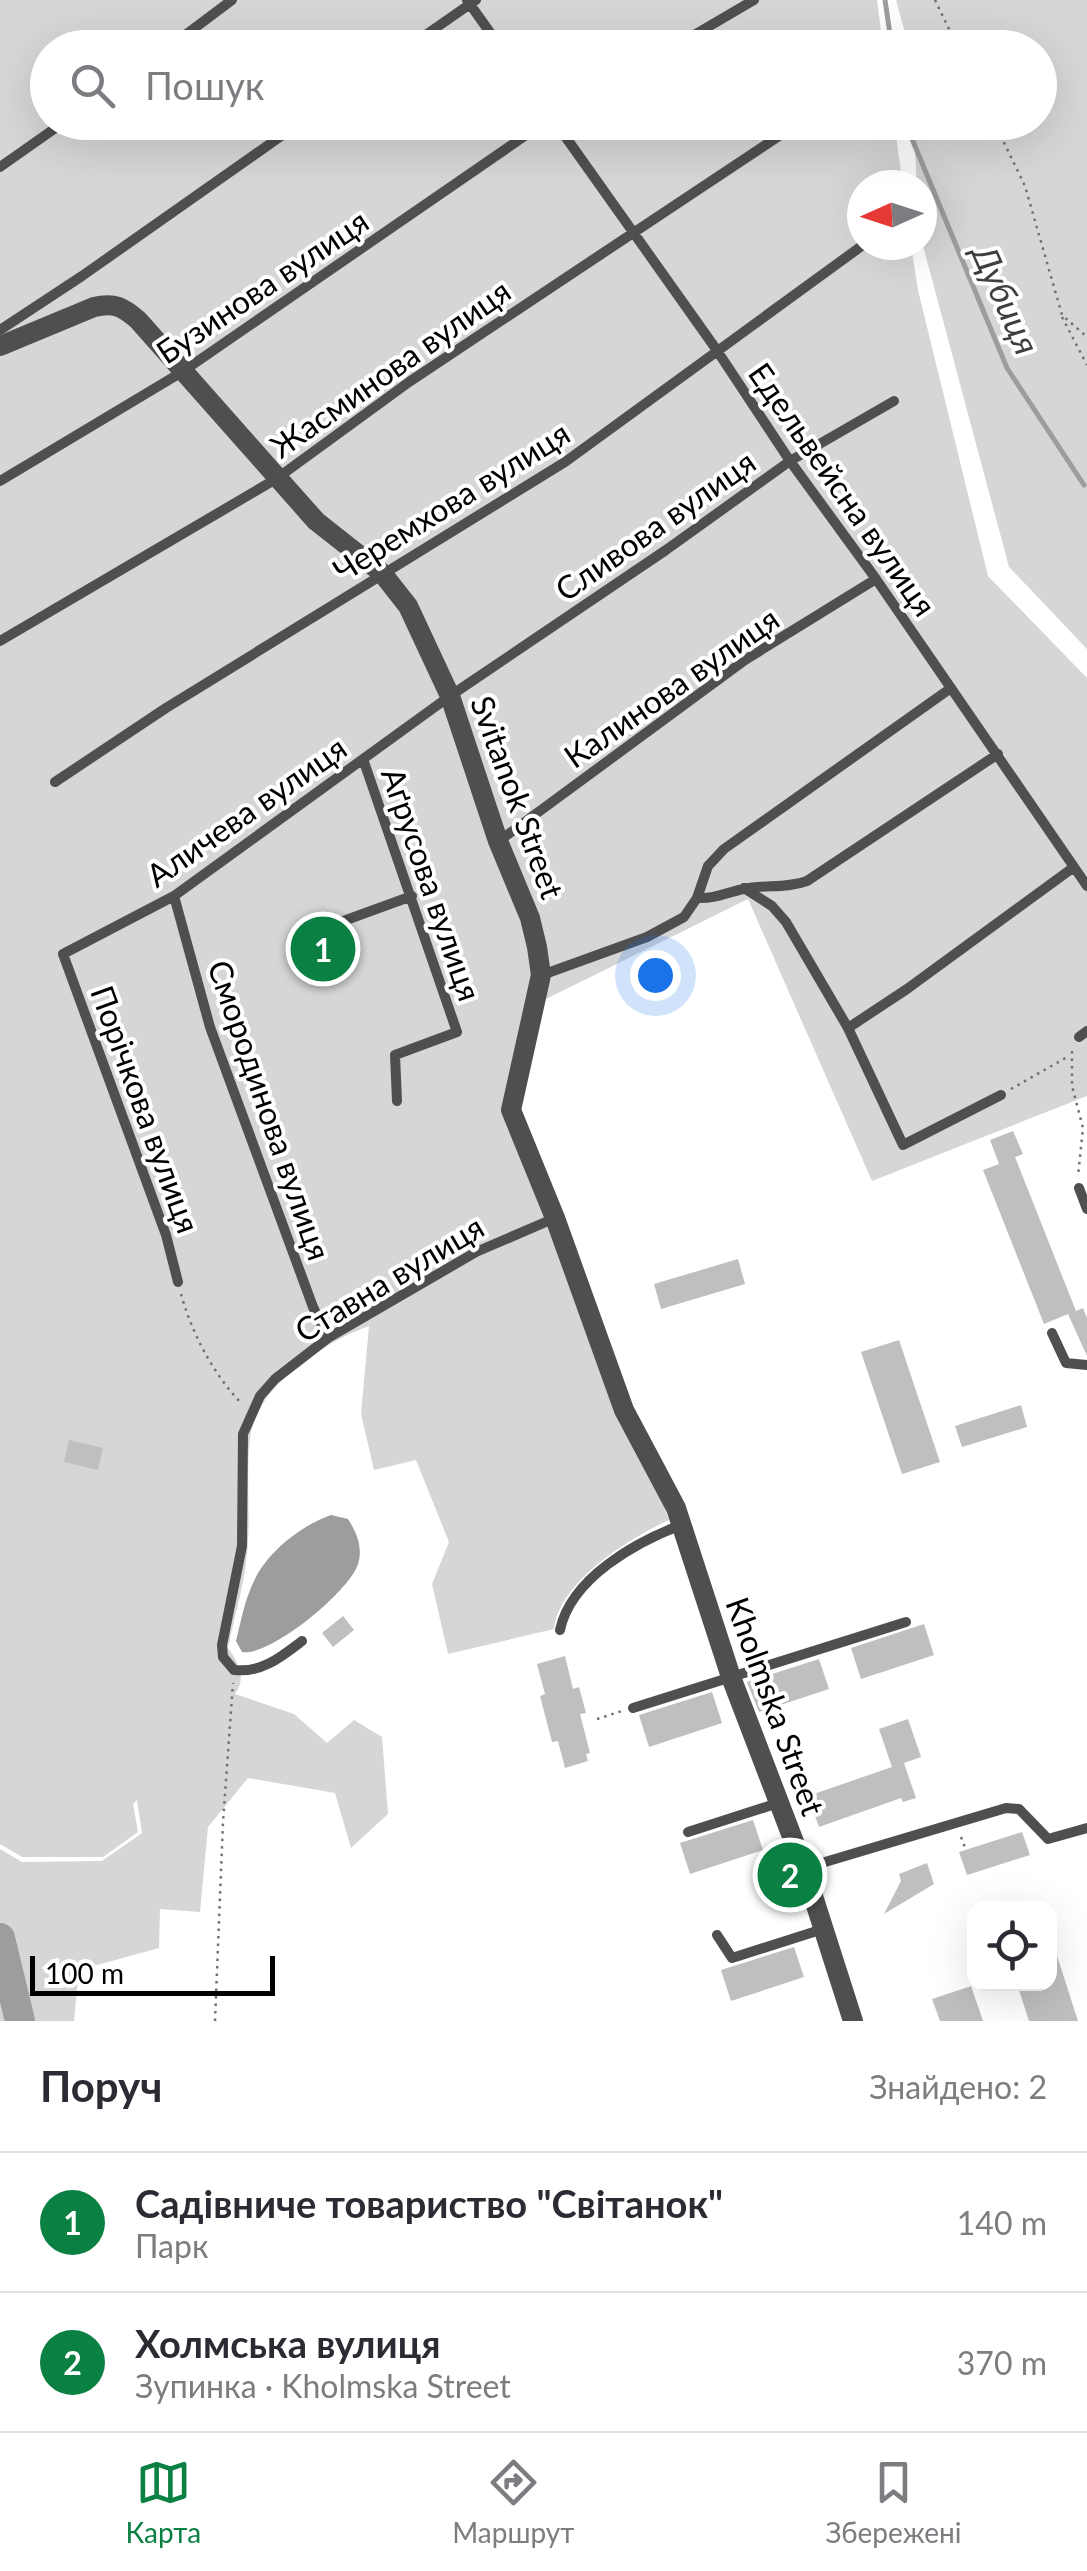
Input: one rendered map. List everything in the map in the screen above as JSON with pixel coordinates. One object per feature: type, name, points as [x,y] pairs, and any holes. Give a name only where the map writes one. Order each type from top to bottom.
[{"type":"street","name":"Svitanok Street","points":[[0,346],[110,304],[123,307],[316,521],[382,573],[408,606],[450,696],[498,841],[530,918],[541,976],[511,1110],[555,1218],[624,1410],[681,1525]]},
{"type":"street","name":"Kholmska Street","points":[[681,1525],[731,1677],[804,1868],[854,2021]]},
{"type":"lane","points":[[192,30],[232,0]]},
{"type":"lane","points":[[703,30],[754,0]]},
{"type":"lane","points":[[432,30],[471,1],[490,30]]},
{"type":"lane","points":[[0,167],[38,140]]},
{"type":"lane","points":[[0,330],[276,140]]},
{"type":"lane","name":"Бузинова вулиця","points":[[0,481],[182,372],[518,140]]},
{"type":"lane","name":"Едельвейсна вулиця","points":[[567,140],[1087,886]]},
{"type":"lane","name":"Жасминова вулиця","points":[[0,640],[276,479],[409,382],[772,140]]},
{"type":"lane","name":"Черемхова вулиця","points":[[55,782],[166,708],[565,462],[847,256]]},
{"type":"lane","name":"Сливова вулиця","points":[[450,696],[790,461],[894,401]]},
{"type":"lane","name":"Калинова вулиця","points":[[498,841],[745,660],[876,579]]},
{"type":"lane","points":[[541,976],[671,926],[684,917],[708,866],[724,850],[951,688]]},
{"type":"lane","name":"Аличева вулиця","points":[[63,954],[174,896],[450,696]]},
{"type":"lane","points":[[696,898],[714,899],[744,888],[792,886],[806,880],[998,754]]},
{"type":"lane","name":"Аґрусова вулиця","points":[[363,759],[457,1032],[395,1055],[397,1102]]},
{"type":"lane","points":[[848,1028],[908,989],[1074,867]]},
{"type":"lane","points":[[744,888],[772,906],[786,922],[848,1028],[903,1145],[1001,1095]]},
{"type":"lane","name":"Смородинова вулиця","points":[[174,896],[210,1027],[328,1338]]},
{"type":"lane","points":[[335,924],[412,896]]},
{"type":"lane","name":"Порічкова вулиця","points":[[63,954],[166,1234],[178,1282]]},
{"type":"lane","points":[[1079,1188],[1087,1209]]},
{"type":"lane","name":"Ставна вулиця","points":[[234,1670],[223,1657],[222,1645],[242,1546],[241,1456],[250,1412],[275,1379],[328,1338],[476,1252],[555,1218]]},
{"type":"lane","points":[[1052,1332],[1066,1363],[1087,1365]]},
{"type":"lane","points":[[560,1630],[568,1607],[594,1578],[637,1545],[681,1525]]},
{"type":"lane","points":[[633,1708],[906,1622]]},
{"type":"lane","points":[[234,1670],[247,1672],[276,1662],[302,1641]]},
{"type":"lane","points":[[688,1832],[779,1802]]},
{"type":"lane","points":[[804,1868],[1006,1808],[1019,1809],[1048,1838],[1087,1828]]},
{"type":"lane","points":[[717,1935],[732,1958],[824,1929]]},
{"type":"path","points":[[935,0],[949,30]]},
{"type":"path","points":[[1003,140],[1025,186],[1062,315],[1087,365]]},
{"type":"path","points":[[1062,315],[1087,337]]},
{"type":"path","points":[[1001,1095],[1071,1055],[1083,1034]]},
{"type":"path","points":[[1071,1055],[1072,1086],[1083,1128],[1077,1165],[1079,1188]]},
{"type":"path","points":[[178,1282],[191,1324],[209,1358],[229,1390],[250,1412]]},
{"type":"path","points":[[215,2021],[234,1670]]},
{"type":"path","points":[[596,1719],[633,1708]]},
{"type":"shaded area","points":[[0,0],[877,0],[881,30],[30,30],[30,140],[896,140],[901,170],[847,170],[847,260],[913,260],[988,576],[1087,678],[1087,1096],[872,1181],[748,899],[544,1000],[519,1107],[669,1520],[616,1550],[582,1578],[559,1611],[554,1629],[448,1654],[432,1584],[449,1542],[416,1460],[374,1470],[361,1414],[369,1326],[332,1343],[278,1384],[255,1419],[248,1464],[247,1554],[228,1648],[241,1676],[235,1694],[294,1714],[327,1743],[354,1720],[382,1737],[388,1814],[351,1848],[335,1793],[248,1778],[208,1827],[200,1912],[160,1909],[159,1948],[79,1970],[74,2021],[0,2021],[0,1849],[22,1862],[102,1861],[142,1833],[137,1800],[133,1804],[138,1832],[103,1857],[22,1857],[0,1844]]},
{"type":"shaded area","points":[[896,0],[1087,0],[1087,649],[1009,567],[927,260],[937,260],[937,170],[916,170],[914,140],[1057,140],[1057,30],[904,30]]},
{"type":"shaded area","points":[[331,1515],[348,1519],[356,1535],[359,1558],[352,1576],[308,1620],[271,1644],[242,1652],[236,1641],[248,1595],[260,1570],[286,1541]]},
{"type":"building","points":[[1013,1131],[1023,1154],[1015,1157],[1076,1311],[1083,1308],[1087,1318],[1087,1356],[1068,1314],[1044,1324],[983,1170],[999,1164],[990,1140]]},
{"type":"building","points":[[738,1259],[745,1284],[661,1309],[654,1284]]},
{"type":"building","points":[[899,1340],[940,1462],[902,1474],[861,1352]]},
{"type":"building","points":[[1021,1405],[1027,1427],[962,1447],[955,1426]]},
{"type":"building","points":[[69,1440],[103,1448],[98,1470],[64,1462]]},
{"type":"building","points":[[343,1616],[354,1630],[333,1647],[322,1633]]},
{"type":"building","points":[[924,1624],[934,1655],[861,1679],[851,1648]]},
{"type":"building","points":[[565,1656],[573,1689],[579,1687],[586,1713],[580,1714],[590,1753],[586,1754],[588,1761],[565,1768],[558,1741],[552,1742],[540,1696],[545,1694],[537,1664]]},
{"type":"building","points":[[819,1659],[829,1689],[759,1712],[747,1682]]},
{"type":"building","points":[[712,1692],[722,1723],[649,1747],[639,1715]]},
{"type":"building","points":[[908,1719],[921,1757],[904,1763],[916,1798],[903,1802],[901,1798],[819,1827],[808,1796],[892,1767],[879,1729]]},
{"type":"building","points":[[753,1820],[763,1850],[690,1874],[680,1843]]},
{"type":"building","points":[[1022,1832],[1030,1855],[967,1875],[959,1852]]},
{"type":"building","points":[[927,1863],[934,1884],[884,1914],[901,1881],[899,1874]]},
{"type":"building","points":[[794,1947],[804,1977],[731,2001],[721,1970]]},
{"type":"building","points":[[1057,1956],[1078,2021],[1029,2021],[1019,1991],[1057,1991]]},
{"type":"building","points":[[967,1987],[967,1991],[973,1991],[983,2021],[940,2021],[932,1999]]},
{"type":"waterway","name":"Дубиця","points":[[885,0],[889,30]]},
{"type":"waterway","name":"Дубиця","points":[[912,140],[1007,368],[1084,485]]},
{"type":"waterway","points":[[0,1938],[20,2021]]},
{"type":"place","name":"Садівниче товариство \"Світанок\"","points":[[323,949]]},
{"type":"place","name":"Холмська вулиця","points":[[790,1875]]}]
